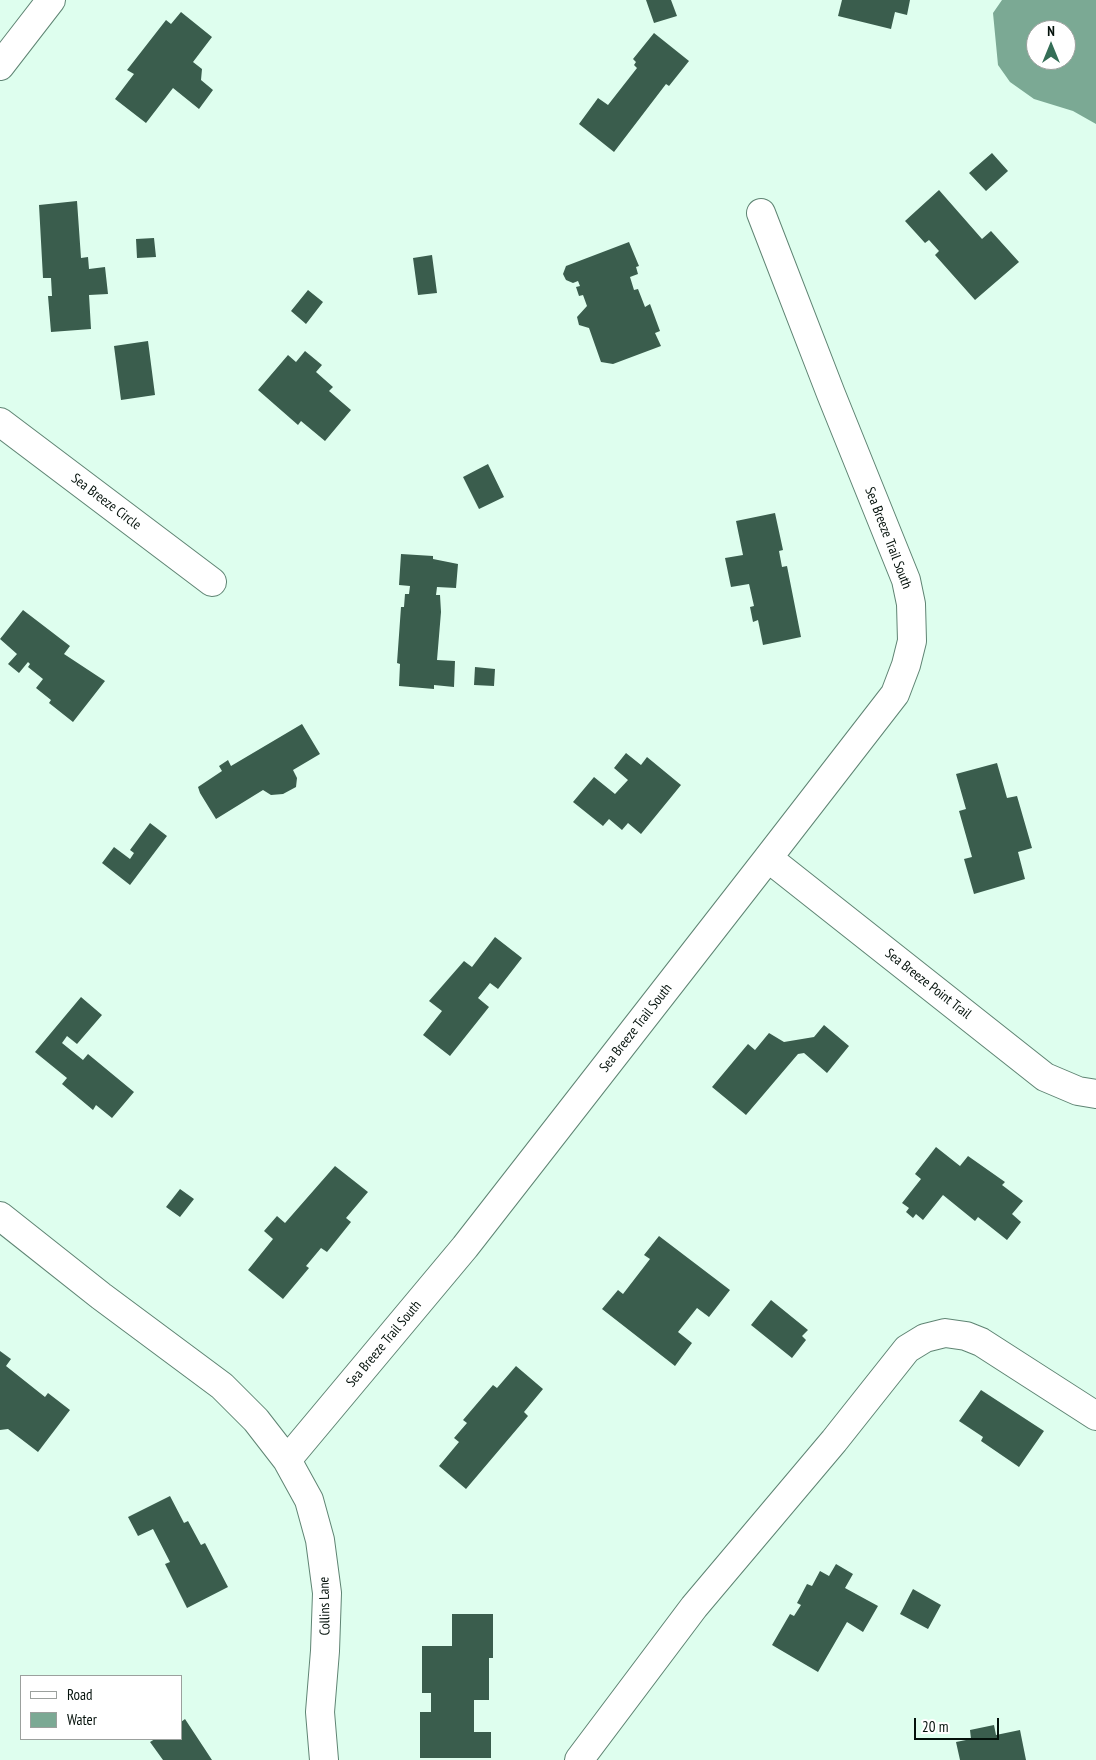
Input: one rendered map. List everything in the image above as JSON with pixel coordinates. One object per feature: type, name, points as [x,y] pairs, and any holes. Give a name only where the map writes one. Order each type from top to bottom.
[{"type":"street","points":[[0,66],[51,0]]},
{"type":"street","name":"Sea Breeze Trail South","points":[[287,1460],[465,1247],[895,694],[906,665],[912,641],[911,604],[906,580],[834,403],[761,213]]},
{"type":"street","name":"Sea Breeze Circle","points":[[0,422],[212,582]]},
{"type":"street","name":"Sea Breeze Point Trail","points":[[768,858],[1045,1077],[1078,1091],[1096,1094]]},
{"type":"street","points":[[0,1216],[101,1296],[222,1386],[256,1420],[287,1460]]},
{"type":"street","points":[[579,1760],[694,1607],[834,1441],[907,1349],[925,1338],[945,1333],[966,1336],[981,1342],[1096,1416]]},
{"type":"street","name":"Collins Lane","points":[[287,1460],[309,1500],[320,1540],[327,1593],[320,1712],[324,1760]]},
{"type":"water","points":[[1002,0],[1096,0],[1096,124],[1073,111],[1034,99],[1010,82],[998,65],[993,13]]},
{"type":"building","points":[[646,0],[671,0],[677,16],[654,23]]},
{"type":"building","points":[[842,0],[910,0],[907,15],[895,12],[891,29],[838,16]]},
{"type":"building","points":[[181,12],[212,37],[193,62],[202,69],[201,80],[213,90],[199,109],[173,88],[146,123],[115,99],[134,74],[127,70],[166,20],[171,24]]},
{"type":"building","points":[[654,33],[689,61],[669,86],[666,84],[614,152],[579,124],[598,98],[608,105],[637,68],[634,65],[636,62],[633,59]]},
{"type":"building","points":[[992,153],[1008,171],[986,191],[969,173]]},
{"type":"building","points":[[939,190],[982,239],[991,231],[1019,262],[975,300],[935,255],[939,251],[929,240],[925,243],[905,221]]},
{"type":"building","points":[[77,201],[81,258],[88,257],[89,269],[105,267],[108,294],[89,295],[91,329],[51,332],[48,296],[52,296],[51,278],[43,278],[39,205]]},
{"type":"building","points":[[154,238],[156,257],[137,258],[136,239]]},
{"type":"building","points":[[629,242],[639,266],[636,267],[638,274],[630,277],[634,290],[638,289],[645,307],[650,304],[660,331],[655,333],[661,346],[613,364],[601,362],[589,328],[579,325],[577,317],[587,306],[583,295],[579,296],[576,287],[580,286],[578,281],[573,283],[566,280],[563,274],[566,266]]},
{"type":"building","points":[[432,255],[437,293],[418,295],[413,258]]},
{"type":"building","points":[[308,290],[323,302],[306,324],[291,311]]},
{"type":"building","points":[[148,341],[155,395],[121,400],[114,346]]},
{"type":"building","points":[[305,351],[322,365],[316,372],[333,387],[329,391],[351,410],[325,441],[301,421],[298,425],[258,390],[288,355],[296,362]]},
{"type":"building","points":[[488,464],[504,497],[479,509],[463,477]]},
{"type":"building","points":[[775,513],[783,550],[779,551],[782,567],[787,566],[801,637],[763,645],[758,620],[753,622],[750,607],[754,606],[749,584],[731,587],[725,558],[743,555],[736,521]]},
{"type":"building","points":[[401,554],[433,556],[433,559],[458,564],[456,588],[437,587],[436,595],[440,595],[441,612],[437,660],[455,661],[454,687],[434,685],[434,689],[399,686],[400,664],[397,663],[401,607],[404,607],[405,594],[409,594],[410,586],[399,585]]},
{"type":"building","points":[[23,610],[70,646],[64,654],[105,681],[73,722],[49,703],[51,700],[36,688],[43,679],[28,667],[30,664],[28,662],[19,673],[8,664],[17,654],[0,639]]},
{"type":"building","points":[[475,667],[495,669],[494,686],[474,685]]},
{"type":"building","points":[[302,724],[320,754],[293,770],[297,778],[296,787],[283,794],[271,795],[263,790],[216,819],[198,787],[222,771],[219,766],[228,760],[231,766]]},
{"type":"building","points":[[626,753],[641,765],[647,757],[681,785],[641,834],[628,823],[622,830],[609,819],[603,826],[573,802],[594,777],[615,794],[628,780],[614,768]]},
{"type":"building","points":[[997,763],[1007,798],[1017,796],[1032,848],[1018,852],[1025,879],[974,894],[964,859],[972,857],[959,811],[966,809],[956,774]]},
{"type":"building","points":[[150,823],[167,836],[130,885],[102,863],[114,847],[130,859],[134,853],[130,850]]},
{"type":"building","points":[[495,937],[522,958],[498,989],[490,983],[478,998],[489,1007],[450,1056],[423,1035],[442,1011],[429,1001],[464,961],[472,967]]},
{"type":"building","points":[[81,997],[102,1015],[77,1044],[67,1036],[62,1043],[83,1060],[88,1054],[134,1092],[112,1118],[96,1105],[93,1110],[62,1084],[67,1078],[35,1052]]},
{"type":"building","points":[[824,1025],[849,1046],[827,1073],[804,1053],[798,1054],[746,1115],[712,1087],[748,1044],[755,1050],[769,1033],[784,1042],[814,1037]]},
{"type":"building","points":[[936,1147],[960,1166],[968,1156],[1005,1182],[1002,1185],[1023,1201],[1012,1214],[1021,1222],[1007,1240],[978,1217],[975,1221],[943,1195],[923,1220],[916,1214],[913,1218],[906,1212],[909,1208],[902,1203],[921,1179],[915,1174]]},
{"type":"building","points":[[335,1166],[368,1192],[346,1218],[351,1222],[327,1252],[321,1248],[306,1266],[309,1268],[283,1299],[248,1270],[273,1239],[264,1231],[277,1216],[285,1223]]},
{"type":"building","points":[[180,1189],[194,1199],[180,1217],[166,1207]]},
{"type":"building","points":[[659,1236],[730,1290],[709,1317],[697,1308],[678,1332],[692,1343],[675,1366],[602,1309],[618,1290],[623,1294],[650,1259],[644,1255]]},
{"type":"building","points":[[771,1300],[808,1330],[802,1336],[806,1340],[792,1358],[751,1325]]},
{"type":"building","points":[[0,1351],[11,1359],[6,1366],[45,1397],[48,1393],[70,1410],[38,1452],[8,1429],[0,1430]]},
{"type":"building","points":[[516,1366],[543,1389],[524,1412],[528,1416],[466,1489],[439,1466],[459,1442],[454,1438],[467,1423],[463,1420],[493,1385],[497,1388]]},
{"type":"building","points":[[981,1390],[1044,1431],[1019,1467],[981,1441],[983,1437],[959,1421]]},
{"type":"building","points":[[170,1496],[184,1523],[188,1521],[201,1545],[205,1543],[228,1587],[187,1608],[165,1564],[170,1562],[153,1529],[138,1536],[128,1517]]},
{"type":"building","points":[[836,1564],[853,1574],[845,1588],[878,1606],[863,1632],[847,1622],[818,1672],[772,1645],[790,1614],[794,1616],[801,1605],[797,1603],[807,1584],[812,1586],[820,1571],[829,1576]]},
{"type":"building","points":[[913,1589],[941,1605],[928,1629],[900,1614]]},
{"type":"building","points":[[452,1614],[493,1614],[493,1658],[489,1658],[489,1700],[474,1700],[474,1732],[491,1732],[491,1758],[420,1758],[420,1712],[431,1712],[431,1693],[422,1693],[422,1646],[452,1646]]},
{"type":"building","points":[[185,1719],[212,1760],[163,1760],[150,1742],[153,1740],[182,1740],[182,1721]]},
{"type":"building","points":[[994,1725],[996,1735],[1020,1730],[1026,1760],[960,1760],[956,1742],[971,1739],[970,1730]]}]
